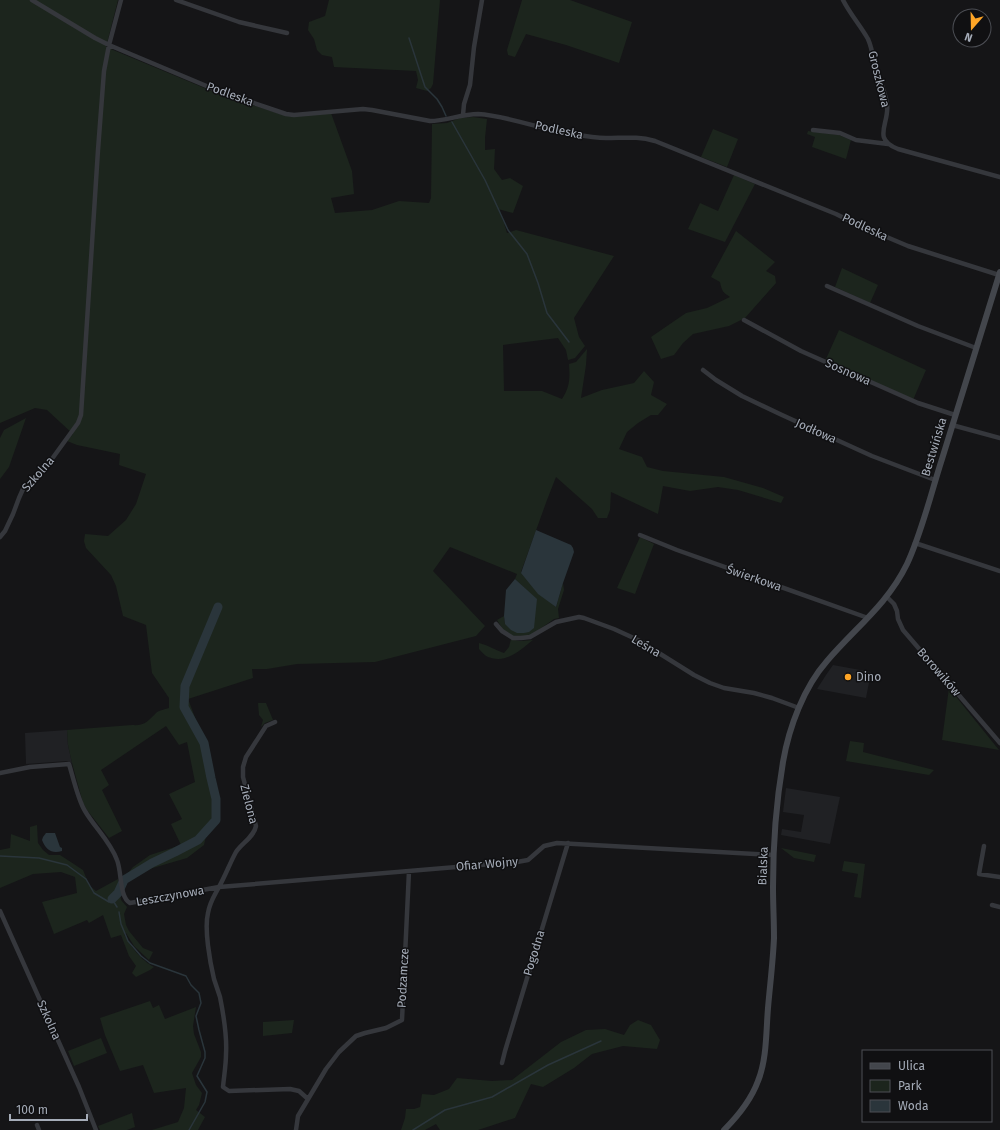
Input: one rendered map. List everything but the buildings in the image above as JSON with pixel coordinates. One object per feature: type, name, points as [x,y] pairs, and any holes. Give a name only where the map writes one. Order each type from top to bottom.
[{"type":"street","name":"Podleska","points":[[32,0],[109,45],[216,90],[286,114],[363,109],[430,121],[439,121],[463,115],[478,114],[514,120],[571,134],[605,138],[643,138],[655,141],[836,214],[908,246],[1000,273]]},
{"type":"street","name":"Szkolna","points":[[0,537],[5,531],[23,489],[49,463],[78,423],[81,415],[104,71],[121,0]]},
{"type":"street","points":[[176,0],[239,22],[288,33]]},
{"type":"street","points":[[463,115],[464,104],[470,85],[474,46],[482,0]]},
{"type":"street","name":"Groszkowa","points":[[843,0],[866,37],[872,50],[887,104],[887,116],[883,136],[888,144]]},
{"type":"street","points":[[813,130],[840,133],[856,140],[888,144],[892,147],[1000,177]]},
{"type":"street","name":"Bestwińska","points":[[868,618],[887,597],[902,574],[915,544],[1000,273]]},
{"type":"street","points":[[827,286],[918,326],[976,348]]},
{"type":"street","name":"Sosnowa","points":[[744,320],[801,350],[918,403],[955,415]]},
{"type":"street","name":"Jodłowa","points":[[703,370],[742,396],[782,415],[872,456],[935,480]]},
{"type":"street","points":[[952,425],[1000,438]]},
{"type":"street","name":"Świerkowa","points":[[640,534],[676,550],[868,618]]},
{"type":"street","points":[[915,544],[1000,571]]},
{"type":"street","name":"Borowików","points":[[887,597],[894,604],[903,630],[1000,743]]},
{"type":"street","name":"Leśna","points":[[496,624],[502,631],[513,638],[521,638],[530,637],[556,622],[579,617],[584,618],[638,640],[694,675],[710,683],[724,688],[754,693],[772,698],[799,708]]},
{"type":"street","name":"Bialska","points":[[724,1130],[746,1106],[753,1094],[758,1083],[763,1063],[774,947],[773,885],[777,806],[783,760],[790,734],[799,708],[810,684],[826,662],[868,618]]},
{"type":"street","name":"Zielona","points":[[219,887],[236,852],[255,831],[256,826],[243,778],[243,767],[246,757],[266,726],[275,722]]},
{"type":"street","name":"Leszczynowa","points":[[0,773],[30,767],[69,764],[84,810],[106,838],[116,856],[119,864],[123,894],[126,901],[130,903],[219,887]]},
{"type":"street","name":"Ofiar Wojny","points":[[219,887],[516,862],[528,860],[544,846],[557,843],[774,855]]},
{"type":"street","name":"Pogodna","points":[[502,1063],[504,1051],[568,844]]},
{"type":"street","points":[[984,846],[979,874],[1000,877]]},
{"type":"street","name":"Podzamcze","points":[[296,1130],[298,1116],[338,1052],[356,1036],[365,1032],[386,1028],[402,1020],[409,871]]},
{"type":"street","points":[[219,887],[211,901],[207,915],[207,934],[214,980],[219,995],[227,1053],[223,1087],[229,1091],[290,1089],[299,1091],[308,1099]]},
{"type":"street","points":[[992,905],[1000,907]]},
{"type":"street","name":"Szkolna","points":[[0,911],[96,1130]]},
{"type":"street","points":[[37,1125],[39,1130]]},
{"type":"shaded area","points":[[833,665],[871,672],[866,698],[817,689]]},
{"type":"shaded area","points":[[67,730],[68,745],[72,763],[67,761],[26,764],[25,733]]},
{"type":"shaded area","points":[[786,788],[840,797],[830,844],[781,835],[782,829],[801,832],[804,815],[783,812]]},
{"type":"green space","points":[[0,0],[118,0],[106,47],[214,92],[283,115],[331,113],[352,171],[354,194],[331,198],[335,213],[372,210],[399,201],[429,203],[431,198],[432,124],[447,123],[460,118],[473,117],[487,119],[485,150],[495,149],[494,169],[502,180],[510,178],[523,186],[513,213],[498,209],[507,233],[516,230],[614,256],[574,318],[579,337],[585,346],[575,358],[568,360],[566,350],[558,338],[503,345],[504,391],[542,391],[562,399],[569,382],[569,364],[576,362],[587,349],[581,398],[602,390],[634,383],[644,371],[654,382],[651,395],[667,404],[658,415],[651,415],[627,432],[619,449],[642,457],[647,467],[663,471],[724,477],[763,488],[784,497],[781,503],[738,490],[718,487],[690,491],[663,486],[658,514],[611,492],[610,510],[607,518],[598,518],[592,509],[556,477],[521,572],[556,607],[563,583],[564,590],[558,609],[559,618],[554,619],[530,636],[513,636],[504,631],[497,620],[504,616],[505,624],[536,599],[515,579],[517,574],[450,547],[433,571],[485,626],[476,636],[375,662],[297,664],[267,669],[252,669],[253,678],[188,699],[199,728],[219,799],[218,823],[207,832],[204,845],[187,858],[139,872],[125,884],[123,879],[133,867],[150,855],[181,845],[171,824],[182,819],[169,794],[195,782],[187,742],[179,745],[166,726],[101,770],[109,785],[102,790],[122,831],[109,838],[83,803],[72,763],[68,745],[67,730],[140,725],[149,720],[157,712],[169,708],[169,698],[152,673],[146,625],[123,616],[116,586],[111,575],[86,548],[84,541],[85,534],[108,536],[126,520],[136,504],[146,474],[119,465],[120,454],[77,445],[67,441],[73,434],[47,410],[35,408],[0,423]]},
{"type":"green space","points":[[329,0],[440,0],[433,84],[431,88],[427,91],[416,88],[418,80],[416,71],[334,67],[332,57],[322,55],[317,50],[314,39],[308,30],[309,22],[325,16]]},
{"type":"green space","points":[[522,0],[570,0],[632,22],[619,63],[566,45],[526,34],[515,57],[508,55],[507,50]]},
{"type":"green space","points":[[713,129],[738,139],[727,167],[701,157]]},
{"type":"green space","points":[[808,131],[839,135],[851,140],[846,159],[812,147],[815,137],[807,134]]},
{"type":"green space","points":[[734,175],[755,184],[725,242],[688,229],[700,203],[718,211]]},
{"type":"green space","points":[[736,231],[775,262],[766,271],[775,276],[776,283],[745,318],[729,326],[693,334],[683,343],[674,355],[661,359],[651,337],[686,313],[707,308],[730,297],[721,288],[720,282],[711,277]]},
{"type":"green space","points":[[842,268],[878,285],[870,303],[835,287]]},
{"type":"green space","points":[[839,330],[926,370],[913,400],[826,359]]},
{"type":"green space","points":[[26,418],[9,467],[0,479],[0,438],[4,430]]},
{"type":"green space","points":[[640,537],[654,544],[635,594],[617,588]]},
{"type":"green space","points":[[511,639],[520,641],[533,640],[513,655],[501,659],[488,657],[479,649],[479,643],[504,653],[509,647]]},
{"type":"green space","points":[[949,688],[999,750],[942,740]]},
{"type":"green space","points":[[258,703],[266,703],[273,720],[265,723],[261,727],[263,720],[259,715]]},
{"type":"green space","points":[[850,741],[864,743],[863,752],[934,770],[929,775],[846,761]]},
{"type":"green space","points":[[37,825],[38,843],[43,850],[49,855],[60,855],[83,870],[89,885],[96,891],[118,879],[121,900],[127,907],[124,914],[126,925],[143,948],[153,952],[149,960],[134,946],[126,933],[124,934],[136,952],[154,967],[136,977],[132,973],[136,966],[129,956],[121,935],[111,938],[103,915],[89,923],[87,920],[54,934],[42,902],[77,893],[75,877],[61,872],[33,874],[0,888],[0,850],[10,848],[11,834],[30,841],[30,827]]},
{"type":"green space","points":[[781,848],[816,855],[814,862],[794,858]]},
{"type":"green space","points":[[844,861],[865,864],[861,898],[854,897],[858,874],[842,871]]},
{"type":"green space","points":[[150,1001],[153,1008],[159,1005],[165,1019],[196,1007],[193,1026],[194,1034],[201,1052],[201,1057],[192,1073],[196,1085],[202,1093],[196,1110],[205,1117],[198,1130],[152,1130],[178,1122],[184,1108],[186,1088],[154,1093],[143,1065],[120,1071],[105,1035],[100,1018]]},
{"type":"green space","points":[[294,1020],[292,1033],[263,1036],[263,1022]]},
{"type":"green space","points":[[638,1020],[651,1025],[660,1040],[657,1049],[623,1046],[592,1054],[574,1068],[543,1087],[531,1084],[515,1118],[478,1130],[440,1130],[436,1124],[425,1130],[401,1130],[406,1109],[420,1107],[422,1094],[434,1095],[449,1089],[457,1078],[492,1081],[512,1080],[561,1042],[586,1030],[605,1029],[624,1035],[630,1025]]},
{"type":"green space","points":[[101,1038],[107,1053],[74,1066],[68,1051]]},
{"type":"green space","points":[[132,1113],[135,1127],[127,1130],[100,1130],[98,1126]]},
{"type":"water","points":[[536,530],[571,545],[573,548],[574,552],[556,607],[538,594],[521,573]]},
{"type":"water","points":[[515,579],[537,599],[534,628],[529,632],[517,633],[505,624],[504,616],[506,590]]},
{"type":"water","points":[[46,833],[55,833],[62,851],[55,852],[47,849],[42,840]]},
{"type":"waterway","points":[[409,38],[425,87],[437,99],[446,116]]},
{"type":"waterway","points":[[452,122],[485,180],[508,230],[527,254],[547,313],[569,342]]},
{"type":"waterway","points":[[112,899],[118,893],[124,880],[152,863],[198,840],[216,820],[216,799],[204,743],[184,707],[185,686],[218,607]]},
{"type":"waterway","points":[[0,856],[39,858],[67,865],[86,879],[94,893],[109,902],[112,899],[117,907]]},
{"type":"waterway","points":[[119,912],[121,924],[128,941],[141,956],[150,963],[186,976],[191,985],[199,993],[201,1003],[196,1016],[205,1052],[205,1058],[197,1076],[207,1092],[205,1102],[189,1130]]},
{"type":"waterway","points":[[413,1130],[445,1110],[492,1097],[548,1065],[601,1041]]},
{"type":"place","name":"Dino","points":[[848,677]]}]
